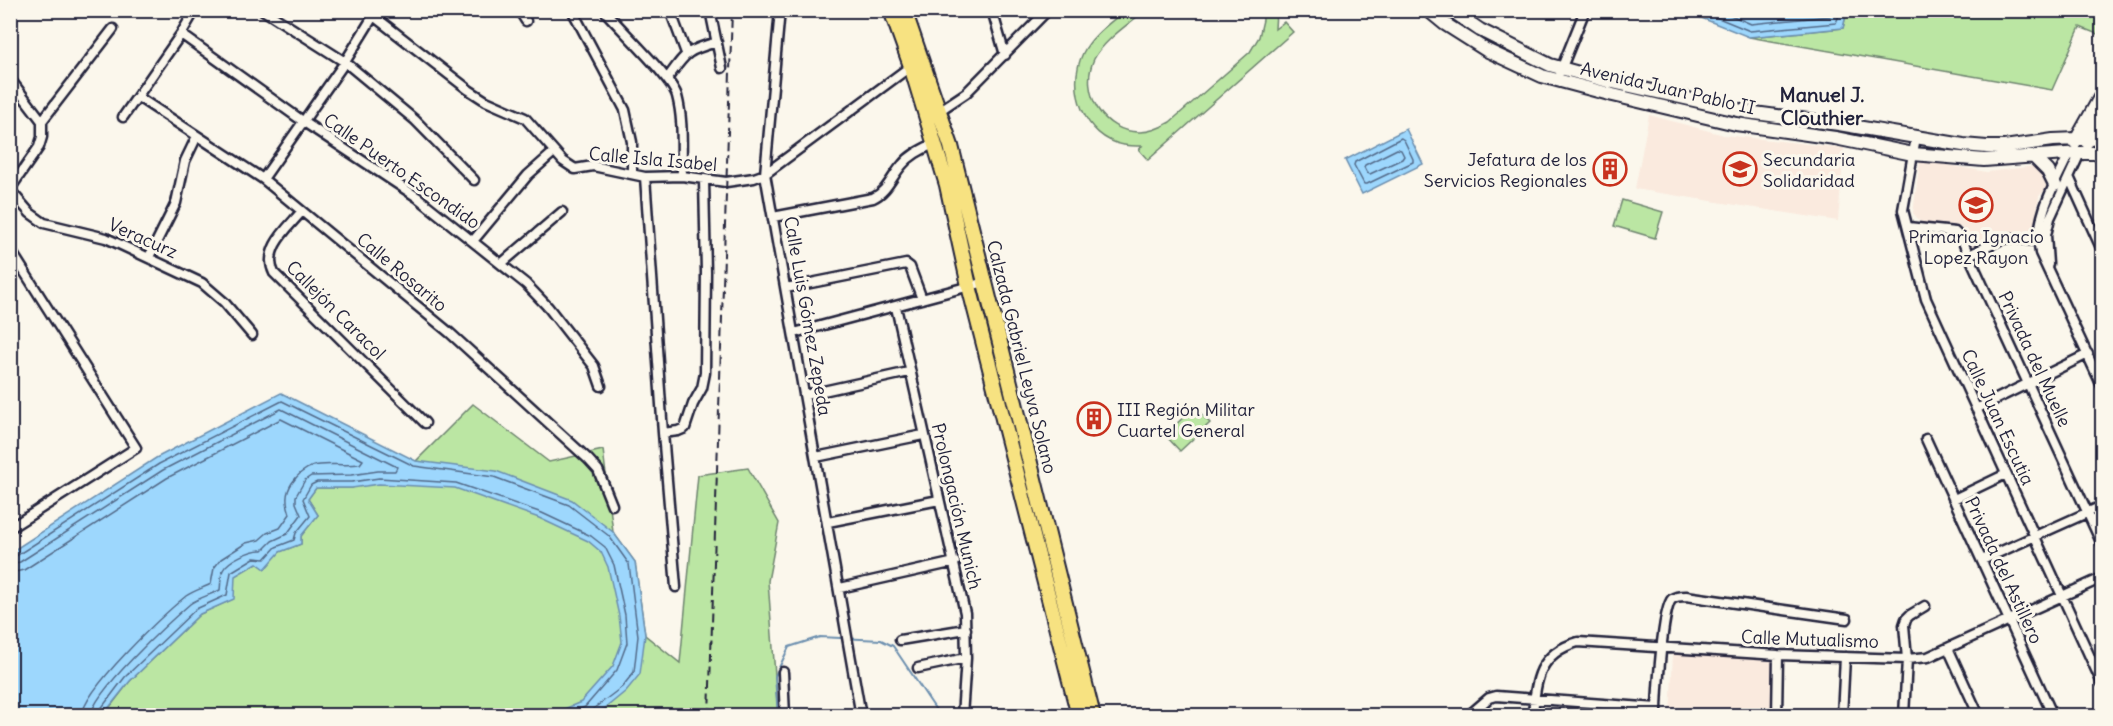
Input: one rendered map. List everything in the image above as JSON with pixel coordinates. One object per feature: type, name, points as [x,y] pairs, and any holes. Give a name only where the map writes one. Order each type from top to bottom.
[{"type":"main road","points":[[891,10],[935,143]]},
{"type":"main road","name":"Calzada Gabriel Leyva Solano","points":[[904,10],[951,146],[985,282],[1079,716]]},
{"type":"main road","name":"Avenida Juan Pablo II","points":[[1428,10],[1445,24],[1486,50],[1556,81],[1736,124],[1913,154],[1997,161],[2075,153],[2103,153]]},
{"type":"main road","name":"Avenida Juan Pablo II","points":[[1451,10],[1480,30],[1515,49],[1561,69],[1747,112],[1987,147],[2103,138]]},
{"type":"main road","points":[[2075,153],[2103,93]]},
{"type":"main road","points":[[2083,138],[2103,112]]},
{"type":"main road","points":[[1804,134],[1807,120]]},
{"type":"main road","name":"Calzada Gabriel Leyva Solano","points":[[935,143],[969,286],[1093,716]]},
{"type":"main road","points":[[2034,157],[2048,171],[2055,185]]},
{"type":"street","points":[[123,117],[195,10]]},
{"type":"street","points":[[263,10],[345,62],[415,120],[474,180]]},
{"type":"street","points":[[519,10],[526,21]]},
{"type":"street","points":[[572,10],[625,110],[632,142],[632,174]]},
{"type":"street","points":[[604,10],[667,79],[677,94],[682,176]]},
{"type":"street","points":[[670,10],[686,54]]},
{"type":"street","points":[[710,10],[722,68]]},
{"type":"street","name":"Calle Luis Gómez Zepeda","points":[[780,10],[765,174],[847,626],[861,716]]},
{"type":"street","points":[[992,10],[1005,55]]},
{"type":"street","points":[[939,111],[966,93],[1048,10]]},
{"type":"street","points":[[1561,69],[1585,10]]},
{"type":"street","points":[[263,179],[376,14]]},
{"type":"street","name":"Calle Isla Isabel","points":[[376,14],[469,90],[525,118],[554,152],[575,169],[593,166],[645,177],[682,176],[704,180],[734,181],[765,174]]},
{"type":"street","points":[[42,121],[113,29]]},
{"type":"street","name":"Calle Puerto Escondido","points":[[181,34],[304,122],[417,197],[526,284],[548,307],[594,366],[601,387]]},
{"type":"street","points":[[667,79],[686,54],[717,42]]},
{"type":"street","points":[[765,174],[911,66]]},
{"type":"street","name":"Avenida Juan Pablo II","points":[[1556,81],[1561,69]]},
{"type":"street","points":[[10,79],[42,121],[42,137],[39,147],[10,189]]},
{"type":"street","name":"Calle Rosarito","points":[[138,96],[263,179],[450,333],[598,470],[612,505]]},
{"type":"street","points":[[149,257],[176,202],[185,160],[197,136]]},
{"type":"street","points":[[1913,154],[1916,137]]},
{"type":"street","points":[[773,217],[873,198],[879,195],[906,160],[935,143]]},
{"type":"street","points":[[473,241],[528,175],[554,152]]},
{"type":"street","points":[[2048,267],[2046,235],[2075,153]]},
{"type":"street","points":[[2075,153],[2055,185],[2041,219],[2038,241],[2040,254],[2103,386]]},
{"type":"street","name":"Calle Juan Escutia","points":[[1913,154],[1903,210],[1926,300],[2103,683]]},
{"type":"street","points":[[645,177],[676,587]]},
{"type":"street","points":[[2068,177],[2103,250]]},
{"type":"street","points":[[663,432],[685,428],[693,404],[702,388],[705,373],[704,180]]},
{"type":"street","name":"Veracurz","points":[[10,189],[30,213],[44,223],[106,238],[202,283],[224,302],[252,335]]},
{"type":"street","name":"Callejón Caracol","points":[[302,211],[273,247],[269,256],[274,273],[425,423]]},
{"type":"street","points":[[501,264],[562,212]]},
{"type":"street","name":"Privada del Muelle","points":[[1908,228],[1955,232],[1961,238],[2103,544]]},
{"type":"street","points":[[1969,255],[2002,239],[2038,241]]},
{"type":"street","points":[[10,249],[136,446],[135,450],[10,528]]},
{"type":"street","points":[[786,288],[906,264],[910,267],[922,299]]},
{"type":"street","points":[[794,333],[985,282]]},
{"type":"street","name":"Prolongación Munich","points":[[896,307],[923,435],[955,562],[965,613],[966,658],[962,716]]},
{"type":"street","points":[[1976,409],[2088,354]]},
{"type":"street","points":[[805,395],[909,372]]},
{"type":"street","points":[[816,457],[923,435]]},
{"type":"street","name":"Privada del Astillero","points":[[1926,438],[2053,716]]},
{"type":"street","points":[[1954,499],[2006,474]]},
{"type":"street","points":[[828,522],[939,500]]},
{"type":"street","points":[[1982,560],[2103,506]]},
{"type":"street","points":[[840,588],[955,562]]},
{"type":"street","name":"Calle Mutualismo","points":[[1533,716],[1538,674],[1549,658],[1567,645],[1578,642],[1778,655],[1907,659],[1928,657],[2103,578]]},
{"type":"street","points":[[1468,716],[1489,698],[1496,696],[1657,712],[1661,648],[1671,600],[1686,596],[1847,619]]},
{"type":"street","points":[[1904,716],[1907,659],[1904,625],[1906,619],[1925,606]]},
{"type":"street","points":[[900,640],[966,629]]},
{"type":"street","points":[[1948,648],[1979,716]]},
{"type":"street","points":[[1777,716],[1778,655]]},
{"type":"street","points":[[1842,716],[1845,657]]},
{"type":"street","points":[[918,668],[966,658]]},
{"type":"street","points":[[783,672],[785,716]]},
{"type":"shaded area","name":"Secundaria Solidaridad","points":[[1649,115],[1724,135],[1844,148],[1838,221],[1635,189]]},
{"type":"shaded area","name":"Primaria Ignacio Lopez Rayon","points":[[1920,160],[1987,172],[2035,166],[2047,179],[2048,187],[2039,196],[2033,238],[2002,235],[1969,250],[1961,227],[1925,227],[1913,213]]},
{"type":"shaded area","points":[[1673,653],[1785,658],[1779,715],[1670,716]]},
{"type":"green space","points":[[1124,11],[1144,11],[1098,52],[1090,72],[1090,84],[1092,97],[1105,118],[1115,126],[1127,131],[1148,131],[1170,122],[1250,52],[1259,37],[1263,20],[1262,11],[1276,11],[1275,29],[1284,22],[1293,32],[1148,160],[1139,150],[1142,146],[1124,145],[1098,133],[1082,110],[1078,96],[1078,67],[1083,53],[1096,35]]},
{"type":"green space","points":[[1847,11],[2102,11],[2102,36],[2080,27],[2052,90],[1749,37],[1843,28]]},
{"type":"green space","points":[[1622,200],[1663,212],[1655,238],[1614,226]]},
{"type":"green space","points":[[473,404],[549,462],[603,450],[613,532],[635,562],[645,635],[680,663],[698,475],[748,468],[779,523],[768,581],[778,715],[103,716],[130,681],[200,614],[233,599],[234,576],[257,563],[265,568],[279,552],[301,544],[301,536],[318,515],[308,499],[316,488],[352,488],[416,461]]},
{"type":"green space","points":[[1194,407],[1210,423],[1180,451],[1165,435]]},
{"type":"water","points":[[1684,11],[1847,11],[1843,28],[1749,37]]},
{"type":"water","points":[[1406,129],[1423,164],[1362,194],[1345,160]]},
{"type":"water","points":[[281,393],[416,461],[496,471],[572,500],[613,532],[635,562],[645,635],[640,674],[626,691],[604,709],[591,715],[550,715],[581,702],[613,666],[622,642],[619,616],[608,567],[601,552],[588,541],[539,518],[455,488],[379,484],[352,488],[316,488],[308,499],[318,515],[301,536],[301,544],[280,552],[265,569],[257,563],[235,576],[234,599],[200,614],[130,681],[103,715],[11,715],[11,552],[156,458]]},
{"type":"waterway","points":[[778,716],[775,676],[789,647],[820,637],[881,640],[893,646],[940,716]]},
{"type":"railway","points":[[709,716],[732,10]]},
{"type":"place","name":"Jefatura de los Servicios Regionales","points":[[1610,169]]},
{"type":"place","name":"Secundaria Solidaridad","points":[[1740,169]]},
{"type":"place","name":"Primaria Ignacio Lopez Rayon","points":[[1976,205]]},
{"type":"place","name":"III Región Militar Cuartel General","points":[[1094,419]]},
{"type":"district","name":"Manuel J. Clouthier","points":[[1822,106]]}]
